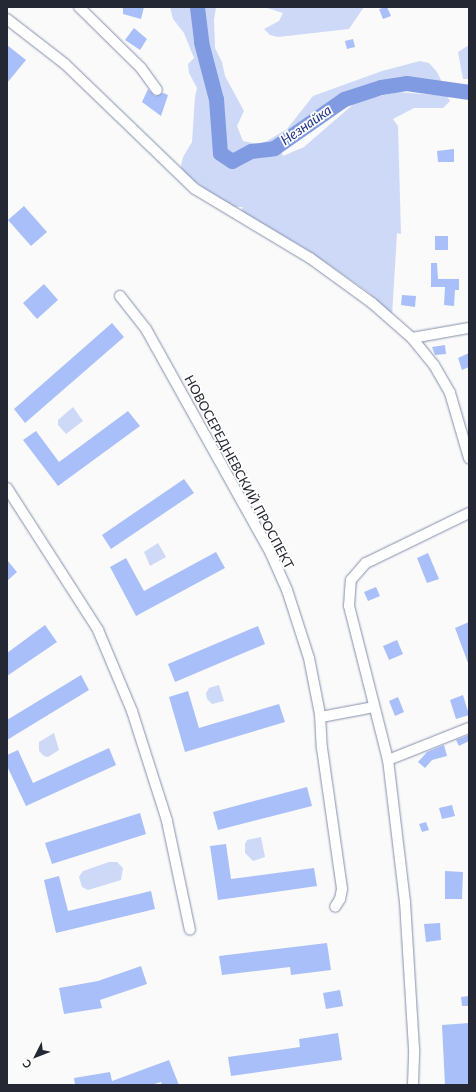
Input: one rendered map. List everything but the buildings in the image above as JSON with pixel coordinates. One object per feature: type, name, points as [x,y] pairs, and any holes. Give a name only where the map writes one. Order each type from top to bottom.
[{"type":"street","points":[[79,7],[141,68],[157,90]]},
{"type":"street","points":[[7,19],[65,64],[195,189],[310,258],[372,303],[412,338],[434,365],[450,393],[469,458]]},
{"type":"street","name":"НОВОСЕРЕДНЕВСКИЙ ПРОСПЕКТ","points":[[120,296],[146,329],[273,558],[287,590],[309,658],[321,717],[323,752],[342,889],[340,900],[334,907]]},
{"type":"street","points":[[412,338],[469,328]]},
{"type":"street","points":[[7,488],[98,630],[132,711],[167,821],[190,930]]},
{"type":"street","points":[[413,1085],[414,1049],[405,902],[388,760],[349,606],[351,580],[366,563],[469,513]]},
{"type":"street","points":[[321,717],[374,707]]},
{"type":"street","points":[[388,760],[469,728]]},
{"type":"shaded area","points":[[170,7],[216,7],[214,20],[215,48],[222,62],[225,76],[244,111],[237,126],[243,141],[259,144],[267,141],[287,129],[313,96],[382,71],[420,61],[429,63],[437,72],[442,82],[436,86],[421,84],[363,92],[345,103],[328,107],[304,132],[281,150],[283,156],[304,147],[357,101],[398,92],[447,96],[450,101],[443,108],[414,108],[393,119],[398,126],[401,234],[397,233],[392,316],[368,292],[309,251],[241,211],[243,207],[229,207],[180,170],[183,157],[192,142],[197,88],[189,73],[188,64],[194,58],[184,33],[173,19]]},
{"type":"shaded area","points":[[264,7],[364,7],[349,29],[278,37],[270,35],[264,29],[279,21],[283,13]]},
{"type":"shaded area","points":[[469,45],[469,79],[463,79],[458,52]]},
{"type":"shaded area","points":[[73,407],[83,421],[66,434],[58,425],[58,420]]},
{"type":"shaded area","points":[[158,543],[166,557],[150,566],[144,552]]},
{"type":"shaded area","points":[[219,685],[224,701],[212,704],[207,699],[206,693],[209,688]]},
{"type":"shaded area","points":[[54,733],[59,750],[48,757],[44,756],[39,751],[39,742]]},
{"type":"shaded area","points":[[261,837],[265,857],[253,861],[245,853],[245,844],[247,840]]},
{"type":"shaded area","points":[[109,862],[117,862],[123,868],[121,880],[88,890],[82,887],[79,877],[83,871]]},
{"type":"waterway","name":"Незнайка","points":[[197,7],[201,42],[216,99],[220,153],[232,161],[251,151],[274,148],[344,99],[381,87],[406,83],[469,92]]}]
